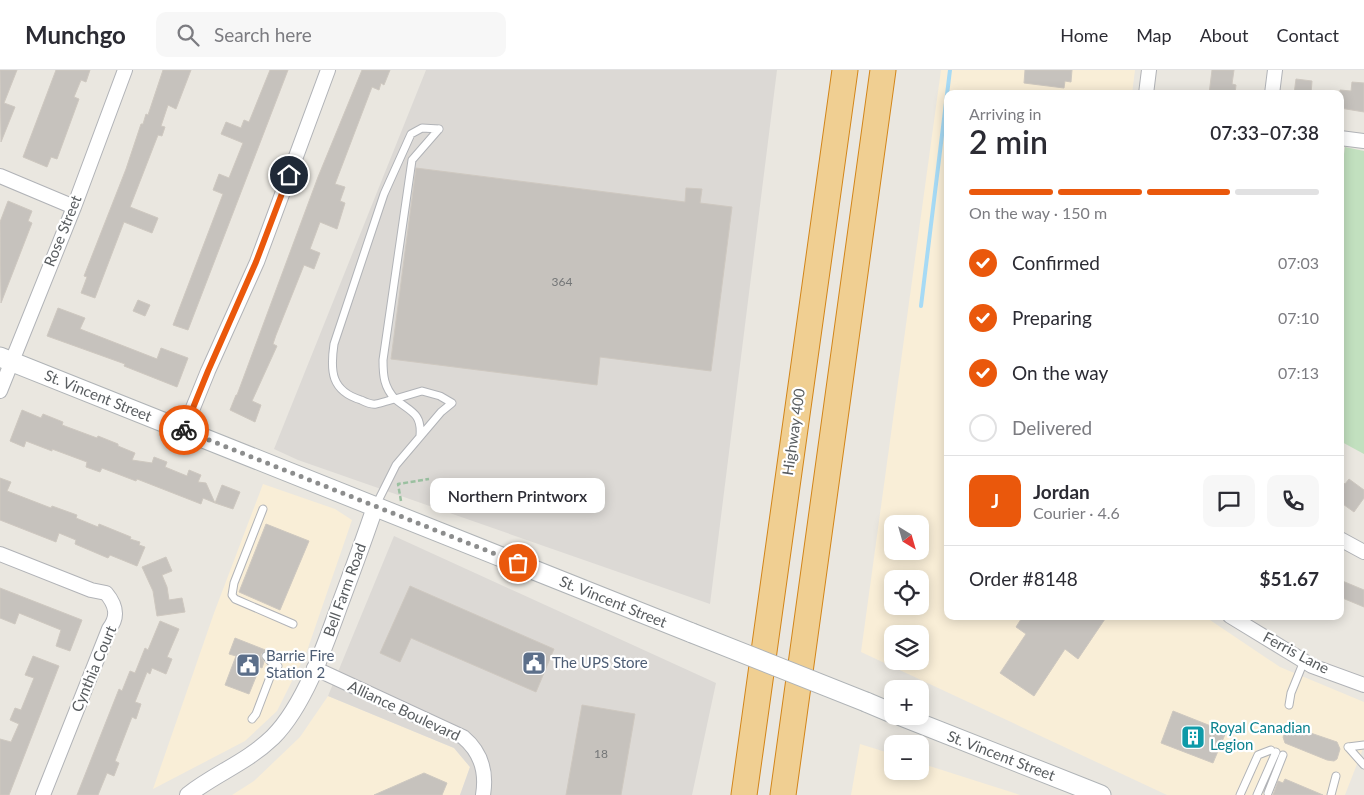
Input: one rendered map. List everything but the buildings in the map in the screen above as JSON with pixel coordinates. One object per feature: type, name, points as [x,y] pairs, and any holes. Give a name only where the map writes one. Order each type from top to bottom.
[{"type":"highway","name":"Highway 400","points":[[744,795],[845,70]]},
{"type":"highway","points":[[783,795],[883,70]]},
{"type":"main road","name":"St. Vincent Street","points":[[6,359],[884,710]]},
{"type":"main road","name":"St. Vincent Street","points":[[924,725],[1101,795]]},
{"type":"street","name":"Rose Street","points":[[0,391],[6,359],[74,208],[125,70]]},
{"type":"street","points":[[184,430],[256,262],[328,70]]},
{"type":"street","points":[[1146,90],[1149,70]]},
{"type":"street","points":[[1272,90],[1275,70]]},
{"type":"street","points":[[1344,138],[1364,141]]},
{"type":"street","points":[[0,176],[74,208]]},
{"type":"street","name":"Bell Farm Road","points":[[188,795],[258,751],[274,735],[299,700],[327,638],[375,507]]},
{"type":"street","points":[[1344,541],[1364,552]]},
{"type":"street","name":"Cynthia Court","points":[[0,554],[91,590],[106,593],[115,610],[116,616],[109,629],[43,795]]},
{"type":"street","name":"Ferris Lane","points":[[1237,620],[1312,666],[1364,685]]},
{"type":"street","name":"Alliance Boulevard","points":[[314,668],[463,737],[473,746],[481,758],[484,772],[483,795]]},
{"type":"lane","points":[[375,507],[396,465],[441,412],[452,403],[440,396],[422,391],[395,399],[374,404],[352,398],[340,389],[333,377],[331,361],[334,344],[384,194],[411,134],[422,128],[439,129],[412,160],[383,360],[383,379],[387,391],[395,399],[417,416],[421,427],[419,437]]},
{"type":"lane","points":[[263,509],[234,583],[232,596],[293,624]]},
{"type":"lane","points":[[252,719],[272,672],[278,666],[267,660]]},
{"type":"lane","points":[[1290,705],[1291,692],[1304,661]]},
{"type":"lane","points":[[1364,745],[1348,747],[1364,765]]},
{"type":"lane","points":[[1268,793],[1277,752]]},
{"type":"lane","points":[[1240,795],[1258,755],[1277,752]]},
{"type":"lane","points":[[1257,795],[1277,752]]},
{"type":"lane","points":[[1331,795],[1336,776]]},
{"type":"path","points":[[401,501],[398,484],[429,479]]},
{"type":"shaded area","points":[[426,70],[777,70],[710,604],[298,460],[274,449]]},
{"type":"shaded area","points":[[941,70],[1135,70],[1132,90],[944,90],[944,620],[1210,620],[1280,667],[1364,702],[1364,746],[1345,795],[1167,795],[929,684],[929,680],[921,680],[900,670],[929,670],[929,625],[884,625],[884,663],[861,652]]},
{"type":"shaded area","points":[[263,484],[335,509],[352,520],[307,651],[277,711],[245,741],[153,789],[214,613]]},
{"type":"shaded area","points":[[394,536],[716,683],[692,795],[460,795],[470,767],[454,748],[328,696]]},
{"type":"shaded area","points":[[328,696],[454,748],[470,767],[460,795],[232,795],[254,781],[300,737]]},
{"type":"shaded area","points":[[860,744],[884,752],[884,780],[929,780],[929,766],[1020,795],[851,795]]},
{"type":"green space","points":[[1345,147],[1364,151],[1364,454],[1344,443]]},
{"type":"waterway","points":[[948,90],[950,70]]},
{"type":"waterway","points":[[921,306],[944,119]]},
{"type":"way so far","points":[[184,430],[518,563]]},
{"type":"place","name":"Northern Printworx","points":[[518,563]]},
{"type":"place","name":"The UPS Store","points":[[534,663]]},
{"type":"place","name":"Barrie Fire Station 2","points":[[248,665]]},
{"type":"place","name":"Royal Canadian Legion","points":[[1193,737]]},
{"type":"route","points":[[184,430],[256,262],[289,175]]}]
